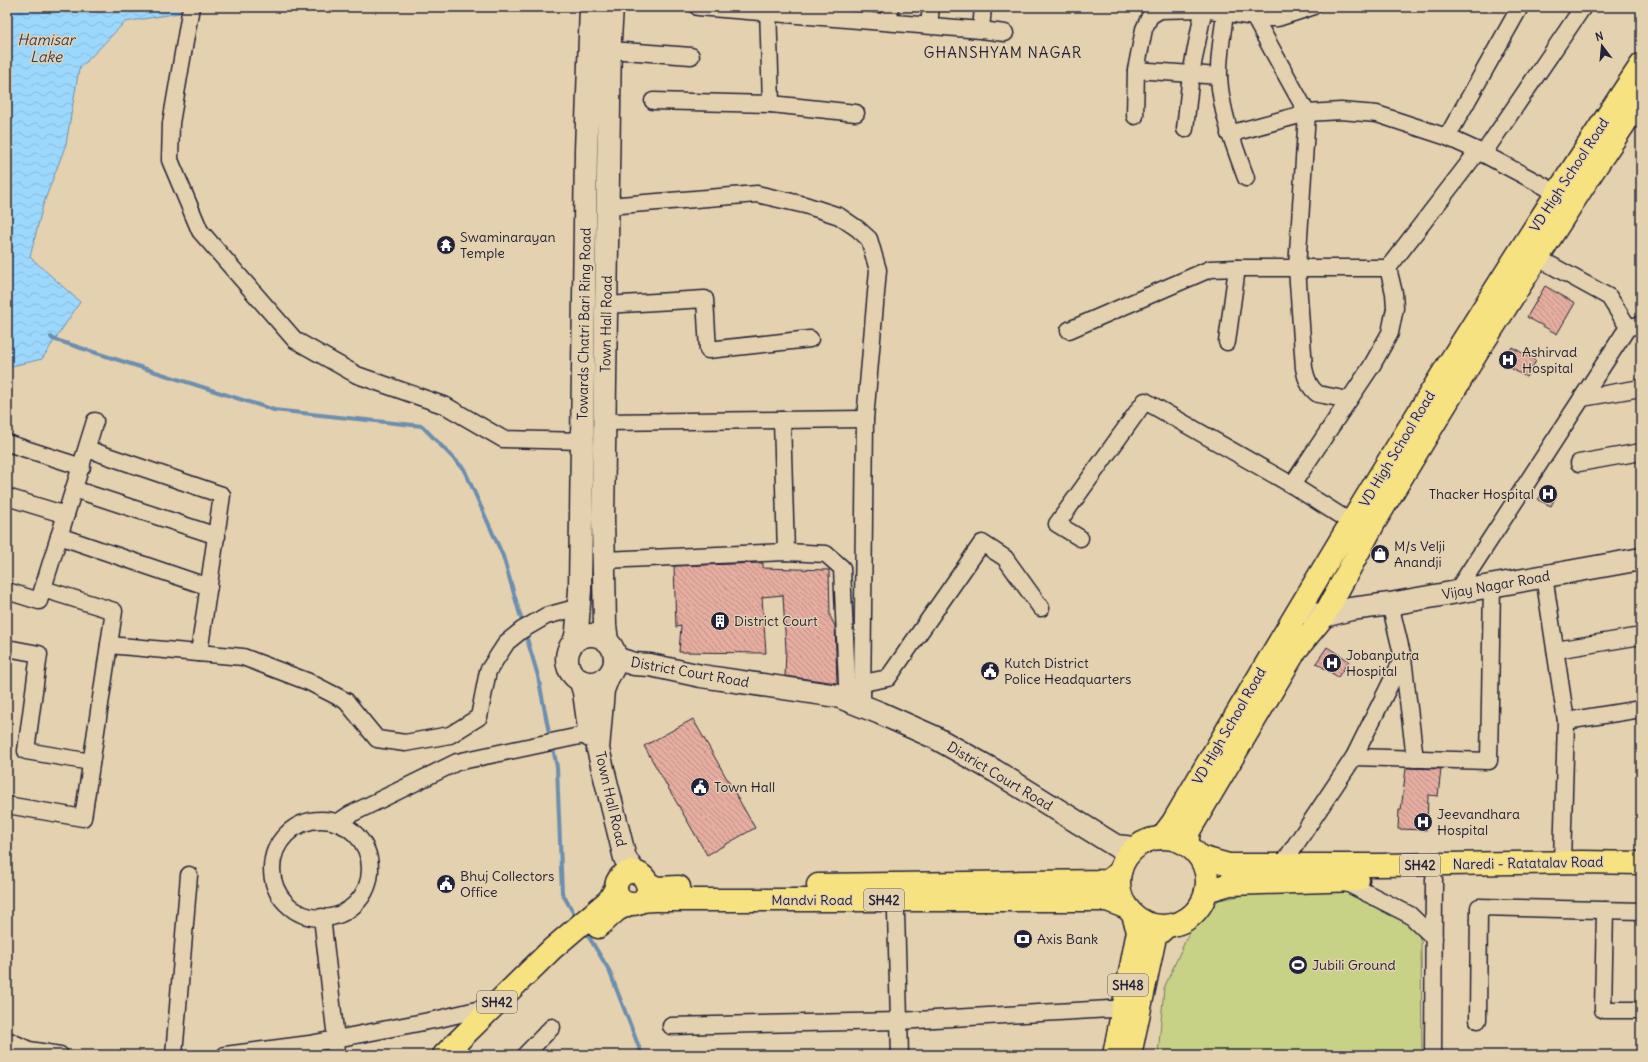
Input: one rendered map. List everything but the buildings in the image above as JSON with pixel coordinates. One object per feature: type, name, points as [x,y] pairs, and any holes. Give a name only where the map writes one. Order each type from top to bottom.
[{"type":"main road","name":"VD High School Road","points":[[1160,838],[1173,822],[1275,648],[1462,342],[1641,65]]},
{"type":"main road","name":"VD High School Road","points":[[1193,851],[1189,832],[1296,650],[1336,608],[1374,523],[1478,351],[1641,99]]},
{"type":"main road","points":[[1160,838],[1170,839],[1193,851],[1206,874],[1206,891],[1199,908],[1185,920],[1167,926],[1149,924],[1130,912],[1119,891],[1123,858],[1147,841],[1160,838]]},
{"type":"main road","name":"Naredi - Ratatalav Road","points":[[1193,851],[1229,865],[1379,865],[1562,862],[1641,864]]},
{"type":"main road","name":"Mandvi Road","points":[[626,892],[656,888],[1107,881],[1123,858]]},
{"type":"main road","name":"Naredi - Ratatalav Road","points":[[1206,891],[1230,884],[1342,880],[1581,876],[1641,877]]},
{"type":"main road","name":"Mandvi Road","points":[[626,892],[652,900],[1107,900],[1130,912]]},
{"type":"main road","name":"SH42","points":[[444,1055],[493,1006],[556,955],[626,892]]},
{"type":"main road","name":"SH48","points":[[1130,912],[1138,931],[1131,1010],[1130,1055]]},
{"type":"main road","name":"SH48","points":[[1114,1055],[1131,1010],[1155,937],[1167,926]]},
{"type":"main road","name":"SH42","points":[[466,1055],[556,955]]},
{"type":"street","points":[[191,7],[171,123],[170,160],[200,230],[295,340],[357,376],[446,406],[503,440],[582,441]]},
{"type":"street","name":"Towards Chatri Bari Ring Road","points":[[575,640],[579,608],[586,151],[591,7]]},
{"type":"street","name":"Town Hall Road","points":[[612,7],[606,305],[604,560],[605,625],[611,662],[603,690],[598,749],[625,858],[626,892]]},
{"type":"street","points":[[698,7],[890,15],[929,25],[1005,33]]},
{"type":"street","points":[[929,25],[931,7]]},
{"type":"street","points":[[981,30],[983,7]]},
{"type":"street","points":[[1135,116],[1136,70],[1144,29],[1150,16],[1160,10],[1204,8],[1225,13],[1254,17],[1312,7]]},
{"type":"street","points":[[1447,137],[1520,7]]},
{"type":"street","points":[[1388,268],[1481,152],[1583,7]]},
{"type":"street","points":[[1184,129],[1191,74],[1204,8]]},
{"type":"street","points":[[768,10],[771,104]]},
{"type":"street","points":[[1225,13],[1219,76],[1222,102],[1229,134],[1246,178]]},
{"type":"street","points":[[1254,17],[1307,113],[1297,268],[1306,379],[1310,387],[1318,394],[1349,400]]},
{"type":"street","points":[[610,50],[691,56]]},
{"type":"street","points":[[1136,70],[1219,76]]},
{"type":"street","points":[[653,101],[771,104],[856,113]]},
{"type":"street","points":[[1229,134],[1307,113],[1342,111],[1377,114],[1447,137],[1481,152],[1557,193]]},
{"type":"street","points":[[608,206],[757,194],[805,205],[839,216],[858,229],[870,240],[878,270],[865,419],[867,698]]},
{"type":"street","points":[[1456,592],[1582,398],[1635,326],[1609,297],[1538,258]]},
{"type":"street","points":[[1069,330],[1210,270],[1237,268],[1388,268]]},
{"type":"street","points":[[1228,342],[1237,268]]},
{"type":"street","points":[[1292,486],[1371,367],[1390,333],[1395,308],[1394,293],[1388,268]]},
{"type":"street","points":[[606,305],[705,299],[708,350],[810,339]]},
{"type":"street","points":[[1582,398],[1641,388]]},
{"type":"street","points":[[1080,538],[1057,524],[1145,401],[1292,486],[1352,523]]},
{"type":"street","points":[[605,422],[865,419]]},
{"type":"street","points":[[782,420],[786,552]]},
{"type":"street","points":[[7,591],[39,601],[95,421]]},
{"type":"street","points":[[7,443],[82,466]]},
{"type":"street","points":[[87,449],[222,495],[199,653]]},
{"type":"street","points":[[1579,463],[1641,452]]},
{"type":"street","points":[[74,489],[217,536]]},
{"type":"street","points":[[7,496],[66,515]]},
{"type":"street","points":[[59,536],[209,587]]},
{"type":"street","points":[[867,698],[888,678],[982,543],[1005,558],[1041,608]]},
{"type":"street","points":[[604,560],[786,552],[826,554],[842,568],[847,684],[867,698]]},
{"type":"street","name":"Vijay Nagar Road","points":[[1299,610],[1390,604],[1641,559]]},
{"type":"street","points":[[1544,576],[1566,720],[1562,862]]},
{"type":"street","points":[[1354,757],[1489,761],[1492,585]]},
{"type":"street","points":[[7,805],[83,818],[114,611],[43,589]]},
{"type":"street","name":"Vijay Nagar Road","points":[[1310,591],[1336,608]]},
{"type":"street","points":[[1390,604],[1403,658],[1415,759]]},
{"type":"street","points":[[109,645],[243,657],[309,682],[346,701],[377,739],[405,743],[450,735],[479,717],[488,671],[506,642],[546,616],[579,608]]},
{"type":"street","points":[[589,635],[595,635],[611,662],[595,683],[581,682],[570,672],[567,666],[567,652],[575,640],[589,635]]},
{"type":"street","points":[[1556,650],[1641,636]]},
{"type":"street","points":[[7,648],[39,654],[26,751],[91,762]]},
{"type":"street","points":[[1282,865],[1354,757],[1403,658]]},
{"type":"street","name":"District Court Road","points":[[611,662],[648,675],[699,686],[867,698],[995,771],[1123,858]]},
{"type":"street","name":"Town Hall Road","points":[[581,682],[584,692],[592,752],[626,892]]},
{"type":"street","points":[[1566,720],[1641,709]]},
{"type":"street","points":[[336,823],[349,815],[457,762],[589,734]]},
{"type":"street","points":[[317,820],[336,823],[354,833],[365,848],[370,868],[369,878],[360,898],[352,906],[333,916],[322,918],[311,917],[291,908],[283,900],[274,882],[272,864],[274,854],[290,831],[298,826],[317,820]]},
{"type":"street","points":[[174,1055],[189,875]]},
{"type":"street","points":[[1434,878],[1434,1055]]},
{"type":"street","points":[[1342,880],[1410,915],[1434,938]]},
{"type":"street","points":[[1478,1020],[1479,907],[1641,911]]},
{"type":"street","points":[[1605,910],[1603,1010],[1641,1010]]},
{"type":"street","points":[[896,913],[900,1055]]},
{"type":"street","points":[[322,918],[335,1047]]},
{"type":"street","points":[[225,1055],[310,1044],[335,1047],[493,1006]]},
{"type":"street","points":[[671,1026],[899,1021],[1131,1010]]},
{"type":"street","points":[[524,1055],[552,1027]]},
{"type":"street","points":[[7,1040],[29,1050],[60,1055]]},
{"type":"street","points":[[294,1055],[310,1044]]},
{"type":"green space","name":"Jubili Ground","points":[[1281,888],[1357,893],[1414,920],[1421,942],[1422,1055],[1158,1055],[1164,988],[1192,926],[1219,900]]},
{"type":"water","name":"Hamisar Lake","points":[[7,7],[191,7],[191,11],[125,22],[79,69],[66,144],[43,205],[30,257],[80,302],[42,359],[7,367]]},
{"type":"waterway","points":[[51,337],[53,339],[274,410],[422,426],[464,469],[503,556],[523,625]]},
{"type":"waterway","points":[[525,632],[538,676],[550,738]]},
{"type":"waterway","points":[[552,744],[557,767],[562,893],[577,919]]},
{"type":"waterway","points":[[584,929],[609,970],[642,1055]]},
{"type":"place","name":"Swaminarayan Temple","points":[[446,245]]},
{"type":"place","name":"Ashirvad Hospital","points":[[1508,360]]},
{"type":"place","name":"Thacker Hospital","points":[[1548,494]]},
{"type":"place","name":"M/s Velji Anandji","points":[[1380,554]]},
{"type":"place","name":"District Court","points":[[720,621]]},
{"type":"place","name":"Jobanputra Hospital","points":[[1332,663]]},
{"type":"place","name":"Kutch District Police Headquarters","points":[[990,671]]},
{"type":"place","name":"Town Hall","points":[[700,787]]},
{"type":"place","name":"Jeevandhara Hospital","points":[[1423,822]]},
{"type":"place","name":"Bhuj Collectors Office","points":[[446,884]]},
{"type":"place","name":"Axis Bank","points":[[1023,939]]},
{"type":"place","name":"Jubili Ground","points":[[1298,965]]},
{"type":"district","name":"GHANSHYAM NAGAR","points":[[1003,52]]}]
